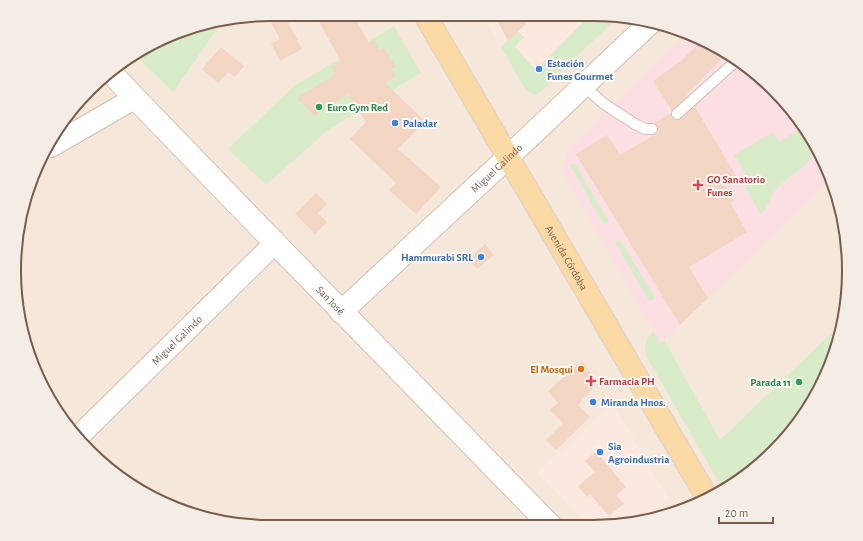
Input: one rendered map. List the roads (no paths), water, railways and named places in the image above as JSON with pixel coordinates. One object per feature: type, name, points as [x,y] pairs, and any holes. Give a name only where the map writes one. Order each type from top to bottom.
[{"type":"main road","name":"Avenida Córdoba","points":[[429,21],[704,493]]},
{"type":"street","name":"Miguel Galindo","points":[[342,312],[646,27]]},
{"type":"street","name":"San José","points":[[115,76],[545,520]]},
{"type":"street","points":[[55,144],[135,98]]},
{"type":"street","name":"Miguel Galindo","points":[[82,433],[275,243]]},
{"type":"lane","points":[[677,114],[732,64]]},
{"type":"lane","points":[[583,85],[603,103],[623,117],[645,129],[652,129]]},
{"type":"place","name":"Estación Funes Gourmet","points":[[539,69]]},
{"type":"place","name":"Euro Gym Red","points":[[319,107]]},
{"type":"place","name":"Paladar","points":[[395,123]]},
{"type":"place","name":"GO Sanatorio Funes","points":[[698,185]]},
{"type":"place","name":"Hammurabi SRL","points":[[481,257]]},
{"type":"place","name":"El Mosqui","points":[[581,369]]},
{"type":"place","name":"Farmacia PH","points":[[591,381]]},
{"type":"place","name":"Parada 11","points":[[799,382]]},
{"type":"place","name":"Miranda Hnos.","points":[[593,402]]},
{"type":"place","name":"Sia Agroindustria","points":[[600,452]]}]
